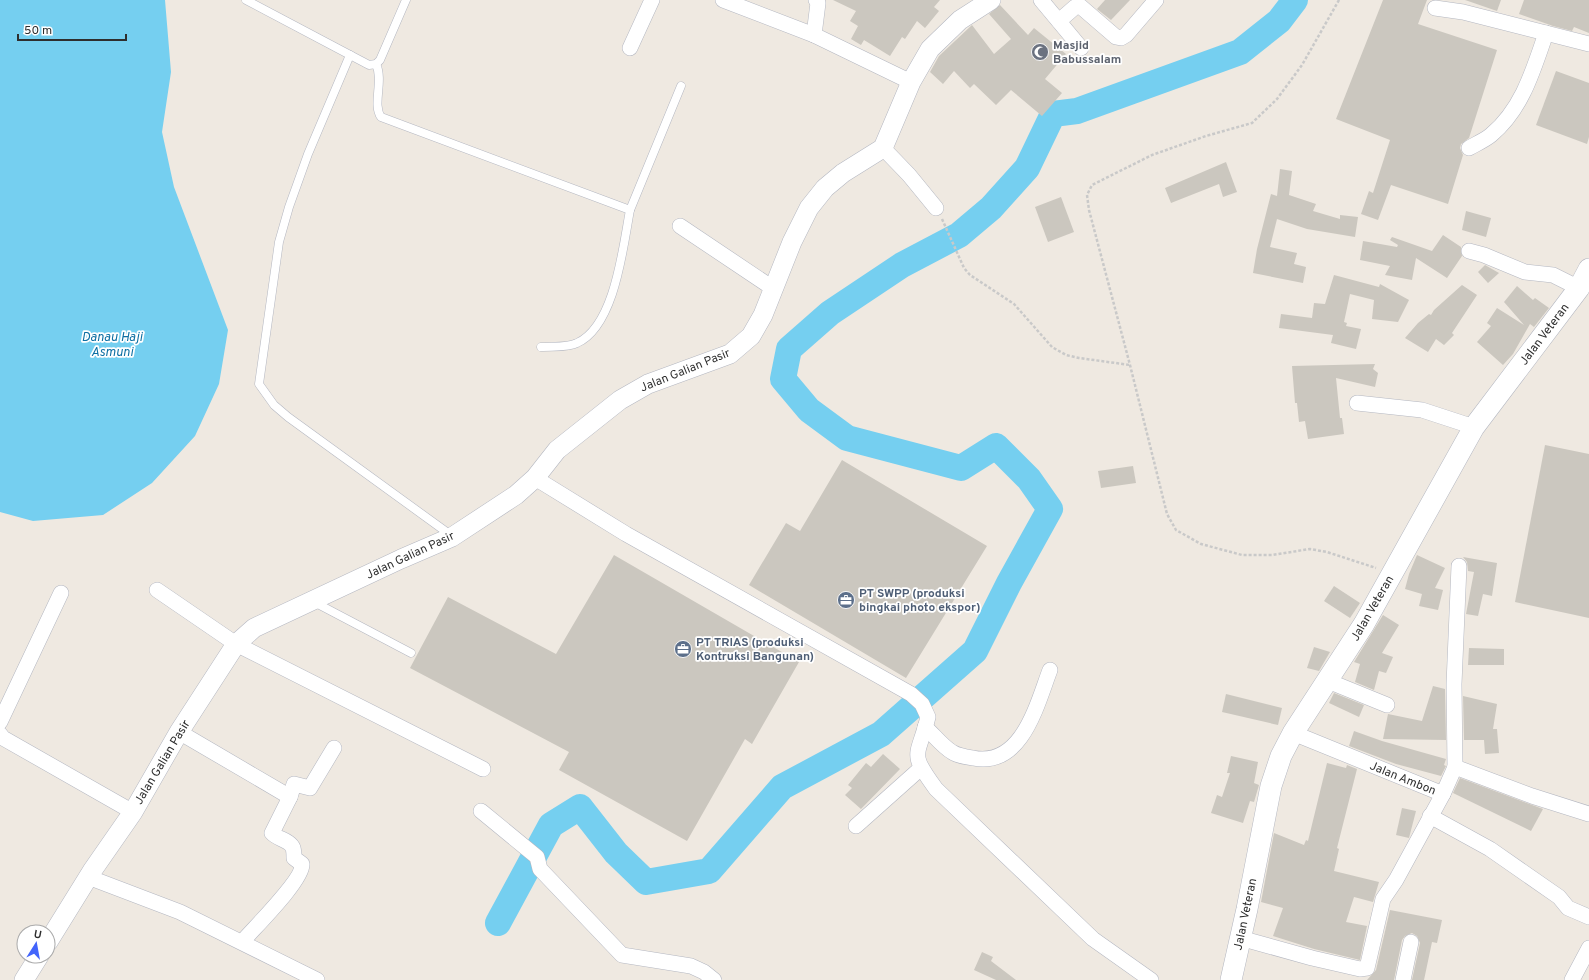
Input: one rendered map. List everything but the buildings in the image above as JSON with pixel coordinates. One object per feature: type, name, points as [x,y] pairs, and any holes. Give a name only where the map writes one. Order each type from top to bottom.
[{"type":"main road","name":"Jalan Veteran","points":[[1231,980],[1271,786],[1281,756],[1293,733],[1364,624],[1474,427],[1579,288],[1589,269]]},
{"type":"street","points":[[630,48],[652,0]]},
{"type":"street","points":[[723,0],[814,35],[910,82]]},
{"type":"street","points":[[814,35],[818,3],[816,0]]},
{"type":"street","points":[[936,208],[909,175],[883,148],[910,82],[930,49],[960,20],[991,0]]},
{"type":"street","points":[[1041,0],[1081,48]]},
{"type":"street","points":[[1059,21],[1075,7],[1080,6],[1116,37],[1121,38],[1126,35],[1156,0]]},
{"type":"street","points":[[1435,8],[1463,12],[1589,44]]},
{"type":"street","points":[[1470,148],[1490,136],[1510,117],[1529,82],[1546,33]]},
{"type":"street","name":"Jalan Galian Pasir","points":[[56,929],[88,877],[133,812],[179,732],[236,644],[254,628],[400,559],[452,537],[516,495],[535,478],[557,450],[620,400],[648,384],[701,366],[730,354],[751,336],[763,315],[792,242],[809,208],[825,188],[843,173],[883,148]]},
{"type":"street","points":[[680,226],[774,289]]},
{"type":"street","points":[[1469,251],[1484,255],[1525,272],[1552,275],[1579,288]]},
{"type":"street","points":[[1357,403],[1422,410],[1474,427]]},
{"type":"street","points":[[535,478],[626,534],[916,699],[928,717],[918,746],[917,756],[921,768],[936,789],[1093,939],[1151,980]]},
{"type":"street","points":[[1459,566],[1454,684],[1455,767],[1532,796],[1589,814]]},
{"type":"street","points":[[157,590],[236,644],[483,769]]},
{"type":"street","points":[[0,722],[61,593]]},
{"type":"street","points":[[925,727],[952,753],[978,759],[993,758],[1008,751],[1028,728],[1050,670]]},
{"type":"street","points":[[1328,680],[1386,705]]},
{"type":"street","points":[[179,732],[290,797]]},
{"type":"street","name":"Jalan Ambon","points":[[1293,733],[1443,794],[1455,767]]},
{"type":"street","points":[[0,734],[3,738],[133,812]]},
{"type":"street","points":[[242,942],[288,891],[302,870],[302,864],[294,858],[293,848],[290,844],[272,833],[290,797],[294,784],[310,788],[334,748]]},
{"type":"street","points":[[856,826],[921,768]]},
{"type":"street","points":[[1240,938],[1312,958],[1365,969],[1368,966],[1383,899],[1396,880],[1443,794]]},
{"type":"street","points":[[481,811],[535,855],[540,869],[622,956],[691,966],[704,972],[714,980]]},
{"type":"street","points":[[1430,816],[1490,849],[1559,897],[1568,908],[1589,916]]},
{"type":"street","points":[[88,877],[180,912],[317,980]]},
{"type":"street","points":[[1403,980],[1410,942]]},
{"type":"street","points":[[1572,980],[1589,948]]},
{"type":"street","points":[[24,980],[34,964]]},
{"type":"lane","points":[[246,0],[369,65],[376,64],[380,60],[406,0]]},
{"type":"lane","points":[[350,55],[308,154],[289,207],[279,242],[259,384],[274,405],[288,417],[452,537]]},
{"type":"lane","points":[[376,64],[379,73],[378,110],[381,117],[630,210]]},
{"type":"lane","points":[[541,347],[576,344],[586,339],[596,329],[613,294],[630,210],[681,86]]},
{"type":"lane","points":[[311,601],[411,653]]},
{"type":"path","points":[[1339,0],[1302,65],[1276,99],[1252,123],[1206,136],[1152,155],[1092,185],[1087,195],[1089,210],[1167,514],[1176,530],[1201,544],[1242,555],[1272,555],[1310,549],[1327,552],[1392,574]]},
{"type":"path","points":[[936,208],[964,268],[970,275],[1014,304],[1052,347],[1072,356],[1130,365]]},
{"type":"water","name":"Danau Haji Asmuni","points":[[0,0],[165,0],[171,72],[162,132],[174,187],[228,330],[219,384],[195,436],[152,483],[103,515],[33,521],[0,512]]},
{"type":"waterway","points":[[498,923],[551,825],[580,807],[616,853],[646,882],[709,871],[782,787],[881,734],[975,651],[1009,583],[1050,509],[1029,479],[996,446],[961,468],[847,438],[809,410],[783,379],[789,349],[830,313],[902,265],[959,235],[991,208],[1027,168],[1053,114],[1077,111],[1240,52],[1279,21],[1295,0]]},
{"type":"place","name":"Masjid Babussalam","points":[[1040,52]]},
{"type":"place","name":"PT SWPP (produksi bingkai photo ekspor)","points":[[846,600]]},
{"type":"place","name":"PT TRIAS (produksi Kontruksi Bangunan)","points":[[683,649]]}]
